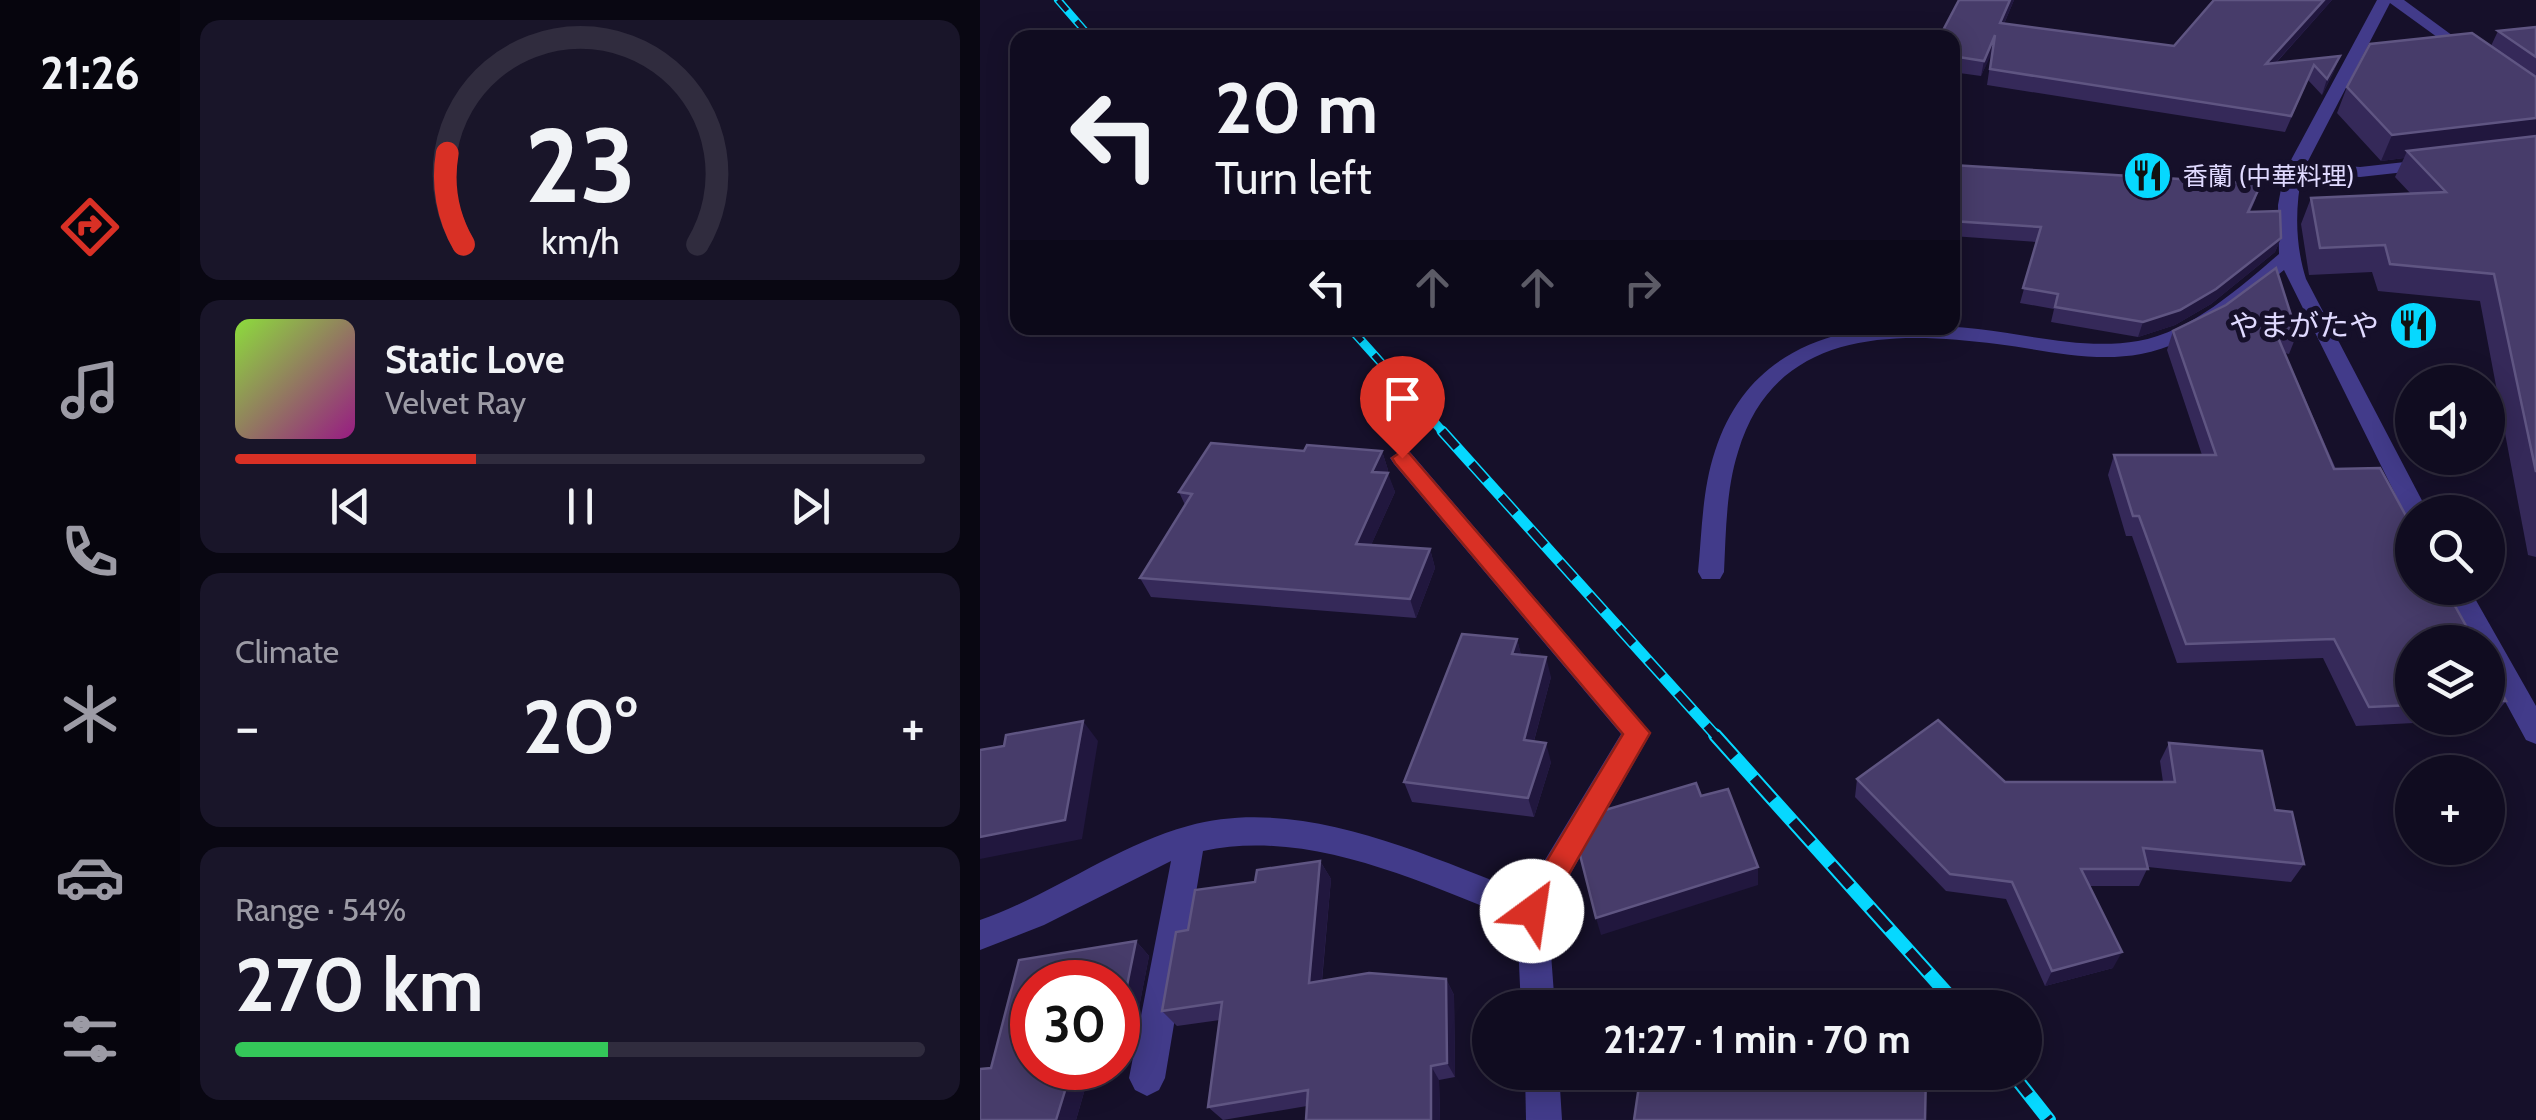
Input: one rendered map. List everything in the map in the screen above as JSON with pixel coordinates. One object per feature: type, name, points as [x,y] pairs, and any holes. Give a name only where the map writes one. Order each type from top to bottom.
[{"type":"street","points":[[2384,0],[2297,167],[2287,205],[2289,256],[2311,314],[2407,495]]},
{"type":"street","points":[[2395,0],[2488,67]]},
{"type":"street","points":[[2297,167],[2360,172],[2458,160]]},
{"type":"street","points":[[1960,333],[2094,349],[2139,348],[2170,339],[2255,285],[2289,256]]},
{"type":"street","points":[[1711,572],[1720,484],[1733,432],[1756,393],[1804,354],[1855,335]]},
{"type":"street","points":[[1402,458],[1637,733],[1532,911],[1537,990]]},
{"type":"street","points":[[2505,676],[2536,732]]},
{"type":"street","points":[[980,935],[1015,924],[1190,839],[1258,831],[1371,850],[1532,911]]},
{"type":"street","points":[[1147,1078],[1190,839]]},
{"type":"street","points":[[1543,1090],[1544,1120]]},
{"type":"building","points":[[1959,0],[2010,0],[2000,23],[2174,46],[2214,0],[2324,0],[2266,64],[2340,56],[2327,79],[2314,65],[2291,116],[1990,69],[1995,35],[1984,61],[1960,57],[1960,30],[1943,30]]},
{"type":"building","points":[[2536,27],[2536,57],[2498,31]]},
{"type":"building","points":[[2472,33],[2536,77],[2536,118],[2392,135],[2347,87],[2370,44]]},
{"type":"building","points":[[2536,136],[2536,472],[2494,274],[2390,264],[2385,245],[2320,248],[2311,198],[2446,192],[2407,151]]},
{"type":"building","points":[[1960,165],[2261,184],[2248,212],[2280,211],[2281,238],[2216,289],[2180,310],[2143,322],[2055,307],[2058,294],[2023,288],[2041,227],[1960,222]]},
{"type":"building","points":[[2276,268],[2297,334],[2276,333],[2334,469],[2380,468],[2395,496],[2395,605],[2454,605],[2466,625],[2395,625],[2395,706],[2369,707],[2334,639],[2186,644],[2139,516],[2133,516],[2114,455],[2216,455],[2173,331],[2226,305]]},
{"type":"building","points":[[1211,443],[1304,451],[1307,445],[1382,451],[1372,472],[1388,473],[1356,544],[1430,549],[1410,599],[1140,578],[1192,494],[1179,492]]},
{"type":"building","points":[[1462,634],[1517,639],[1512,654],[1546,657],[1524,740],[1546,743],[1528,798],[1404,782]]},
{"type":"building","points":[[1938,720],[2005,782],[2175,782],[2169,743],[2262,751],[2275,810],[2292,812],[2304,864],[2143,848],[2148,869],[2081,869],[2122,952],[2052,971],[2012,882],[1950,874],[1857,779]]},
{"type":"building","points":[[1083,721],[1065,820],[980,837],[980,750],[1004,746],[1006,735]]},
{"type":"building","points":[[1696,783],[1701,796],[1728,789],[1758,867],[1596,918],[1577,843],[1595,813]]},
{"type":"building","points":[[1320,861],[1309,983],[1369,973],[1446,979],[1447,1063],[1431,1066],[1431,1120],[1306,1120],[1308,1090],[1208,1107],[1222,1002],[1162,1011],[1176,932],[1188,930],[1195,890],[1255,882],[1257,870]]},
{"type":"building","points":[[1136,941],[1132,960],[1019,960]]},
{"type":"building","points":[[1010,995],[1010,1090],[1065,1090],[1056,1120],[980,1120],[980,1069],[991,1068]]},
{"type":"building","points":[[1638,1090],[1926,1090],[1925,1120],[1634,1120]]},
{"type":"railway","points":[[1058,0],[1084,30]]},
{"type":"railway","points":[[1356,335],[1444,433]]},
{"type":"railway","points":[[1442,431],[1717,737]]},
{"type":"railway","points":[[1715,735],[1944,990]]},
{"type":"railway","points":[[2025,1090],[2049,1120]]},
{"type":"place","name":"香蘭 (中華料理)","points":[[2148,176]]},
{"type":"place","name":"やまがたや","points":[[2414,326]]},
{"type":"route","points":[[1402,458],[1637,733],[1532,911]]}]
